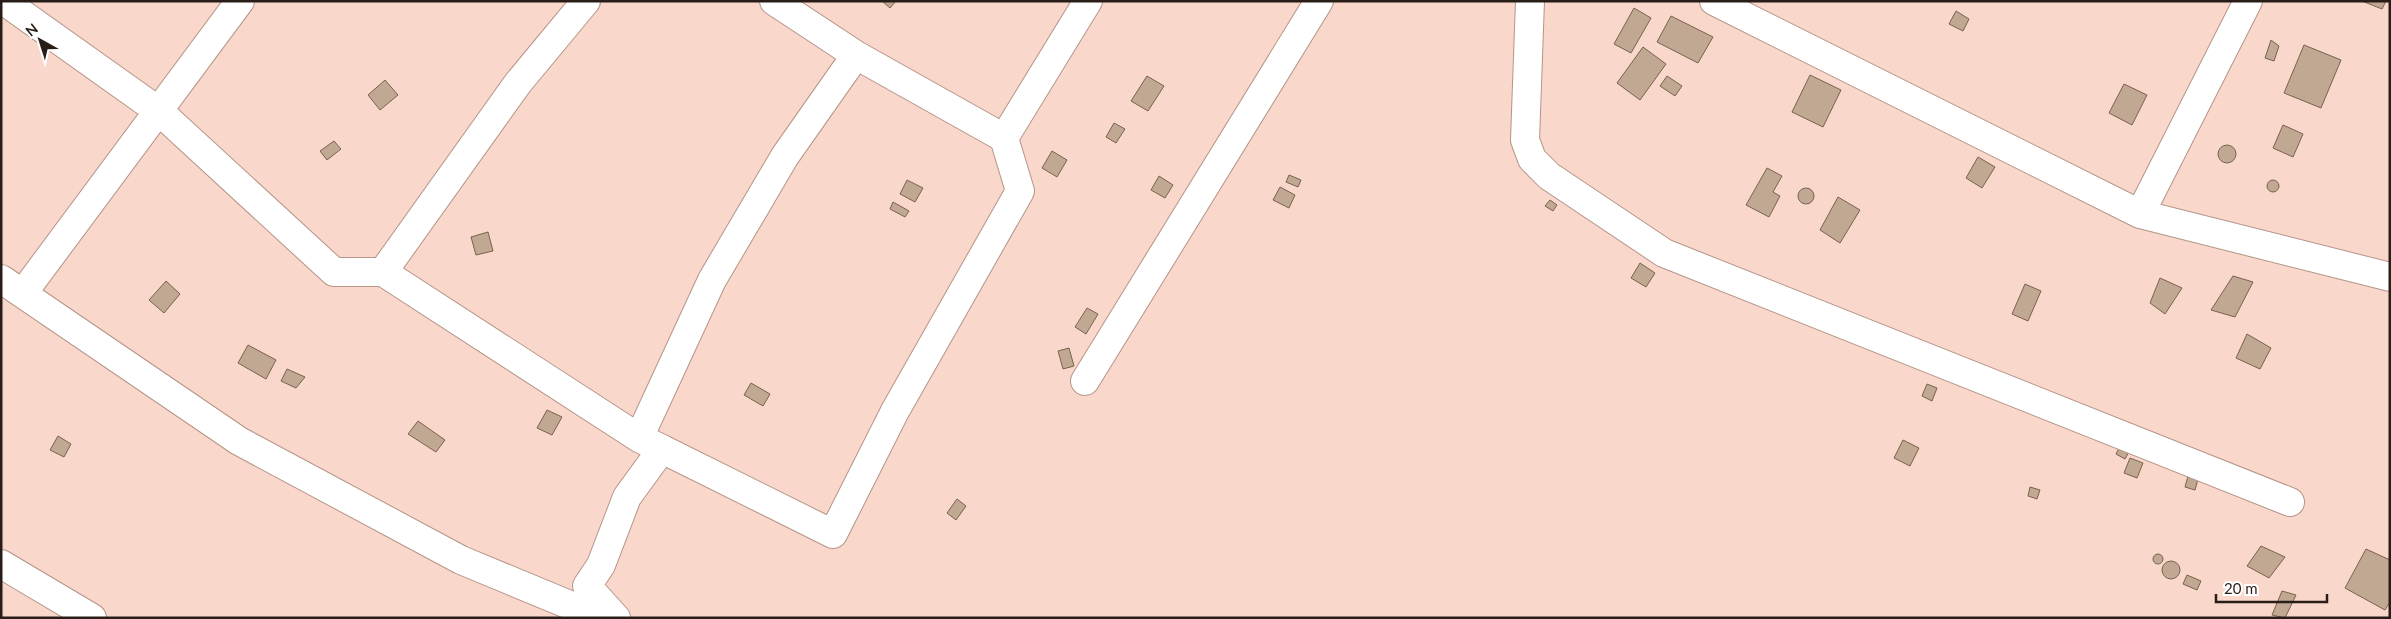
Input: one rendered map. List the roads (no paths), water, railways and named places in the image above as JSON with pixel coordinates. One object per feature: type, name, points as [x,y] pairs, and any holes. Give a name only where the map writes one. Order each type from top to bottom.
[{"type":"street","points":[[4,1],[160,112],[334,272],[383,272],[650,444],[833,534],[895,411],[1020,191],[1004,138],[856,55],[774,1]]},
{"type":"street","points":[[240,1],[160,112],[12,286],[239,440],[461,560],[601,618]]},
{"type":"street","points":[[383,272],[518,83],[586,1]]},
{"type":"street","points":[[1004,138],[1088,1]]},
{"type":"street","points":[[1085,381],[1319,1]]},
{"type":"street","points":[[1530,1],[1524,140],[1532,159],[1549,176],[1664,253],[2290,502]]},
{"type":"street","points":[[1714,1],[2140,214],[2390,277]]},
{"type":"street","points":[[2140,214],[2248,1]]},
{"type":"street","points":[[616,618],[587,586],[601,565],[650,444],[712,280],[785,156],[856,55]]},
{"type":"street","points":[[1,564],[92,618]]}]
